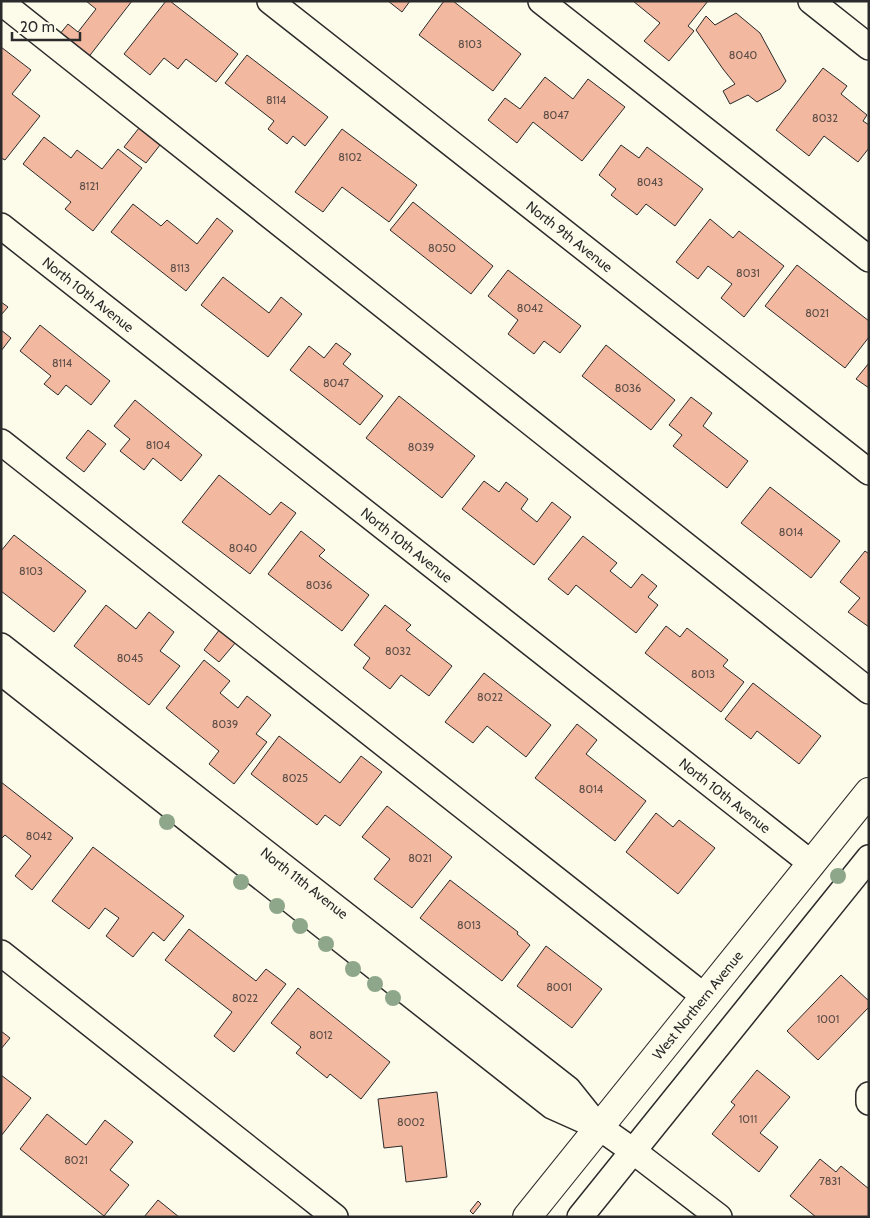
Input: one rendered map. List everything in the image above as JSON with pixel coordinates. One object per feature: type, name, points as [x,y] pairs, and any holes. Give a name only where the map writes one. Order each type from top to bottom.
[{"type":"main road","name":"West Northern Avenue","points":[[527,1217],[869,792]]},
{"type":"street","name":"North 9th Avenue","points":[[270,1],[869,472]]},
{"type":"street","points":[[542,1],[869,259]]},
{"type":"street","points":[[811,1],[869,47]]},
{"type":"street","points":[[1,2],[869,691]]},
{"type":"street","name":"North 10th Avenue","points":[[1,226],[812,864]]},
{"type":"street","points":[[1,442],[705,997]]},
{"type":"street","name":"North 11th Avenue","points":[[1,646],[568,1089],[599,1127]]},
{"type":"street","name":"North 11th Avenue","points":[[1,672],[552,1106],[599,1127],[719,1217]]},
{"type":"street","points":[[580,1217],[869,858]]},
{"type":"street","points":[[1,953],[335,1217]]},
{"type":"street","points":[[869,1095],[869,1102]]},
{"type":"building","points":[[86,1],[132,1],[84,63],[55,40],[68,24],[78,32],[96,9]]},
{"type":"building","points":[[166,1],[170,1],[238,54],[216,82],[186,59],[178,69],[164,58],[150,75],[124,54]]},
{"type":"building","points":[[388,1],[410,1],[402,12]]},
{"type":"building","points":[[444,1],[453,1],[521,54],[493,91],[419,35]]},
{"type":"building","points":[[633,1],[708,1],[688,26],[694,31],[669,61],[644,41],[660,23]]},
{"type":"building","points":[[736,13],[760,33],[786,81],[780,89],[757,102],[748,95],[730,104],[723,91],[735,84],[696,30],[706,16],[715,25]]},
{"type":"building","points":[[1,47],[31,70],[12,94],[40,116],[5,160],[1,158]]},
{"type":"building","points":[[247,55],[328,117],[305,146],[293,136],[287,144],[268,129],[274,121],[225,83]]},
{"type":"building","points":[[823,68],[847,86],[841,94],[867,115],[863,121],[869,125],[869,148],[858,162],[824,136],[809,156],[776,130]]},
{"type":"building","points":[[545,77],[573,99],[588,79],[625,107],[582,161],[533,122],[517,143],[488,120],[505,98],[520,109]]},
{"type":"building","points":[[139,128],[160,145],[146,163],[124,147]]},
{"type":"building","points":[[342,129],[417,185],[389,222],[342,187],[323,212],[295,192]]},
{"type":"building","points":[[44,137],[71,158],[77,150],[102,169],[118,149],[142,168],[93,231],[65,209],[71,202],[23,164]]},
{"type":"building","points":[[621,145],[639,158],[647,147],[703,189],[675,226],[646,204],[637,215],[611,195],[616,189],[599,175]]},
{"type":"building","points":[[413,202],[493,266],[471,294],[390,230]]},
{"type":"building","points":[[133,204],[161,226],[167,220],[197,244],[217,218],[233,231],[186,291],[111,232]]},
{"type":"building","points":[[710,219],[733,238],[739,231],[784,266],[744,317],[721,298],[732,284],[708,266],[698,279],[676,262]]},
{"type":"building","points":[[797,265],[869,321],[869,337],[845,368],[765,306]]},
{"type":"building","points":[[508,270],[581,326],[560,353],[544,341],[534,354],[508,334],[518,320],[488,296]]},
{"type":"building","points":[[223,277],[269,313],[281,297],[302,314],[268,357],[201,305]]},
{"type":"building","points":[[1,302],[8,307],[1,315]]},
{"type":"building","points":[[40,325],[110,381],[91,405],[66,385],[58,395],[44,384],[51,376],[20,351]]},
{"type":"building","points":[[1,330],[11,338],[1,351]]},
{"type":"building","points":[[336,343],[351,354],[343,364],[383,396],[360,425],[290,370],[309,346],[324,358]]},
{"type":"building","points":[[606,345],[675,400],[651,430],[582,376]]},
{"type":"building","points":[[869,363],[869,388],[856,379]]},
{"type":"building","points":[[399,396],[475,456],[442,498],[366,438]]},
{"type":"building","points":[[691,397],[712,413],[703,426],[748,461],[727,488],[673,446],[682,435],[669,425]]},
{"type":"building","points":[[135,400],[202,455],[181,481],[153,458],[144,470],[120,451],[130,439],[114,426]]},
{"type":"building","points":[[88,430],[106,444],[84,472],[66,458]]},
{"type":"building","points":[[219,475],[270,515],[281,502],[296,513],[250,574],[182,522]]},
{"type":"building","points":[[484,481],[499,492],[506,482],[528,499],[521,509],[537,522],[552,502],[571,517],[534,565],[462,509]]},
{"type":"building","points":[[770,487],[840,541],[811,578],[741,523]]},
{"type":"building","points":[[301,531],[325,550],[319,556],[369,595],[342,631],[268,574]]},
{"type":"building","points":[[14,535],[86,591],[54,632],[1,591],[1,551]]},
{"type":"building","points":[[583,536],[617,563],[610,571],[631,588],[642,574],[657,586],[648,597],[658,605],[636,633],[576,585],[568,595],[548,579]]},
{"type":"building","points":[[865,551],[869,554],[869,627],[848,612],[860,598],[840,582]]},
{"type":"building","points":[[106,605],[136,629],[149,612],[174,632],[160,651],[180,666],[149,705],[74,646]]},
{"type":"building","points":[[385,605],[411,625],[406,630],[452,666],[429,696],[401,675],[390,689],[363,668],[370,658],[354,645]]},
{"type":"building","points":[[666,626],[680,637],[687,628],[728,660],[723,666],[744,682],[721,712],[645,653]]},
{"type":"building","points":[[220,629],[236,642],[219,662],[204,650]]},
{"type":"building","points":[[204,660],[230,681],[220,693],[238,708],[247,696],[271,715],[256,734],[267,742],[234,784],[209,764],[219,751],[166,708]]},
{"type":"building","points":[[484,673],[551,725],[526,757],[487,726],[473,743],[445,722]]},
{"type":"building","points":[[753,683],[821,736],[799,764],[757,731],[751,739],[725,719]]},
{"type":"building","points":[[577,724],[597,740],[586,754],[646,801],[615,841],[535,778]]},
{"type":"building","points":[[279,736],[340,783],[361,756],[382,772],[340,826],[325,815],[317,825],[251,774]]},
{"type":"building","points":[[1,782],[73,838],[32,890],[15,876],[31,856],[5,835],[1,839]]},
{"type":"building","points":[[387,806],[452,857],[412,908],[374,879],[390,859],[362,837]]},
{"type":"building","points":[[656,813],[673,827],[679,820],[715,848],[678,894],[626,852]]},
{"type":"building","points":[[93,847],[184,916],[164,941],[153,932],[133,957],[106,936],[119,918],[105,908],[89,929],[52,901]]},
{"type":"building","points":[[450,880],[518,932],[517,934],[530,945],[502,981],[420,918]]},
{"type":"building","points":[[189,929],[256,981],[266,969],[286,984],[234,1052],[214,1036],[232,1012],[165,960]]},
{"type":"building","points":[[546,946],[602,989],[572,1028],[517,986]]},
{"type":"building","points":[[841,975],[869,1001],[869,1007],[818,1060],[787,1031]]},
{"type":"building","points":[[298,988],[390,1062],[361,1099],[330,1074],[327,1078],[296,1053],[301,1047],[271,1023]]},
{"type":"building","points":[[1,1031],[10,1038],[1,1049]]},
{"type":"building","points":[[757,1070],[790,1097],[760,1133],[778,1147],[759,1172],[712,1134],[735,1105],[731,1102]]},
{"type":"building","points":[[1,1075],[31,1098],[1,1136]]},
{"type":"building","points":[[437,1092],[447,1177],[406,1182],[402,1146],[384,1148],[378,1099]]},
{"type":"building","points":[[47,1114],[86,1145],[105,1120],[133,1142],[110,1170],[129,1185],[104,1216],[20,1149]]},
{"type":"building","points":[[820,1159],[836,1172],[841,1166],[869,1189],[869,1217],[816,1217],[790,1196]]},
{"type":"building","points":[[158,1200],[179,1217],[144,1217]]},
{"type":"building","points":[[478,1201],[481,1204],[473,1214],[470,1211]]}]
